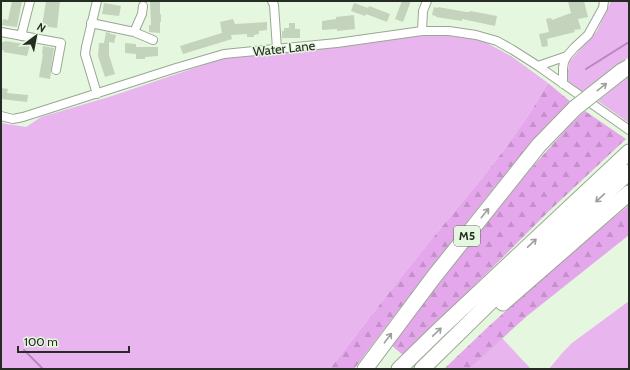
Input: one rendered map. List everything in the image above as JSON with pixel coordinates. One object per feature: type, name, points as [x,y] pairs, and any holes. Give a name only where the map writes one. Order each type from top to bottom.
[{"type":"highway","name":"M5","points":[[365,369],[433,278],[534,151],[575,108],[629,67]]},
{"type":"highway","points":[[399,369],[440,329],[626,162]]},
{"type":"highway","points":[[422,369],[527,266],[626,162]]},
{"type":"highway","points":[[430,369],[629,193]]},
{"type":"street","points":[[21,36],[30,1]]},
{"type":"street","points":[[97,1],[85,54],[97,94]]},
{"type":"street","points":[[273,1],[277,49]]},
{"type":"street","points":[[422,31],[423,11],[427,1]]},
{"type":"street","points":[[563,84],[564,62],[574,48],[588,35],[603,8],[604,1]]},
{"type":"street","points":[[134,32],[142,14],[143,6]]},
{"type":"street","points":[[91,23],[134,32],[153,40]]},
{"type":"street","name":"Water Lane","points":[[1,116],[13,118],[23,117],[224,54],[337,43],[422,31],[476,35],[497,42],[538,66],[629,130]]},
{"type":"street","points":[[1,32],[61,43],[56,70]]},
{"type":"street","points":[[538,66],[567,56]]},
{"type":"shaded area","points":[[611,1],[629,1],[629,57],[582,92],[566,80],[570,61],[597,31]]},
{"type":"shaded area","points":[[433,34],[483,41],[511,56],[548,83],[508,145],[405,272],[330,369],[1,369],[1,123],[26,127],[41,117],[112,96],[221,59],[276,52],[339,47],[364,44],[401,36]]},
{"type":"shaded area","points":[[629,76],[629,123],[598,101]]},
{"type":"shaded area","points":[[629,301],[629,369],[549,369],[572,343]]},
{"type":"shaded area","points":[[502,338],[531,369],[469,369]]},
{"type":"green space","points":[[548,83],[571,102],[548,124],[516,161],[469,219],[354,369],[330,369],[405,272],[508,145]]},
{"type":"green space","points":[[585,111],[626,139],[548,212],[404,356],[390,344],[526,174],[570,125]]},
{"type":"green space","points":[[629,205],[629,235],[527,316],[469,369],[444,369],[489,326],[563,260]]},
{"type":"building","points":[[12,1],[22,1],[17,27],[2,25],[3,19],[8,20]]},
{"type":"building","points":[[46,1],[60,1],[57,28],[42,26]]},
{"type":"building","points":[[150,1],[160,1],[160,33],[149,32],[149,25],[151,25]]},
{"type":"building","points":[[402,1],[411,1],[403,22],[395,19]]},
{"type":"building","points":[[568,1],[584,1],[588,17],[578,19],[581,29],[547,39],[548,46],[542,47],[539,34],[549,32],[546,19],[551,18],[552,20],[571,13]]},
{"type":"building","points":[[104,3],[121,6],[119,16],[102,14]]},
{"type":"building","points":[[354,3],[368,8],[369,6],[390,14],[387,22],[366,14],[365,16],[351,11]]},
{"type":"building","points":[[434,7],[497,16],[495,26],[462,19],[462,21],[436,17],[432,15]]},
{"type":"building","points":[[354,15],[355,29],[337,31],[337,29],[322,30],[322,21],[336,19],[336,17]]},
{"type":"building","points":[[233,19],[235,24],[267,22],[267,30],[259,31],[259,34],[254,35],[254,37],[247,37],[247,34],[231,35],[232,39],[183,54],[180,46],[222,33],[220,22]]},
{"type":"building","points":[[289,23],[295,23],[295,29],[300,29],[300,38],[282,38],[282,31],[284,31],[284,28],[289,28]]},
{"type":"building","points":[[106,32],[116,35],[114,43],[109,42],[109,55],[115,74],[105,77],[98,56],[99,43],[104,43]]},
{"type":"building","points":[[5,41],[30,45],[27,56],[3,52],[4,50],[1,50],[1,42]]},
{"type":"building","points":[[125,43],[136,44],[136,47],[158,47],[158,56],[145,57],[145,59],[136,59],[136,54],[125,53]]},
{"type":"building","points":[[43,46],[54,48],[50,79],[39,77]]},
{"type":"building","points":[[1,88],[8,89],[7,93],[28,95],[27,102],[1,99]]},
{"type":"waterway","points":[[586,69],[629,42]]},
{"type":"waterway","points":[[24,350],[43,369]]}]
